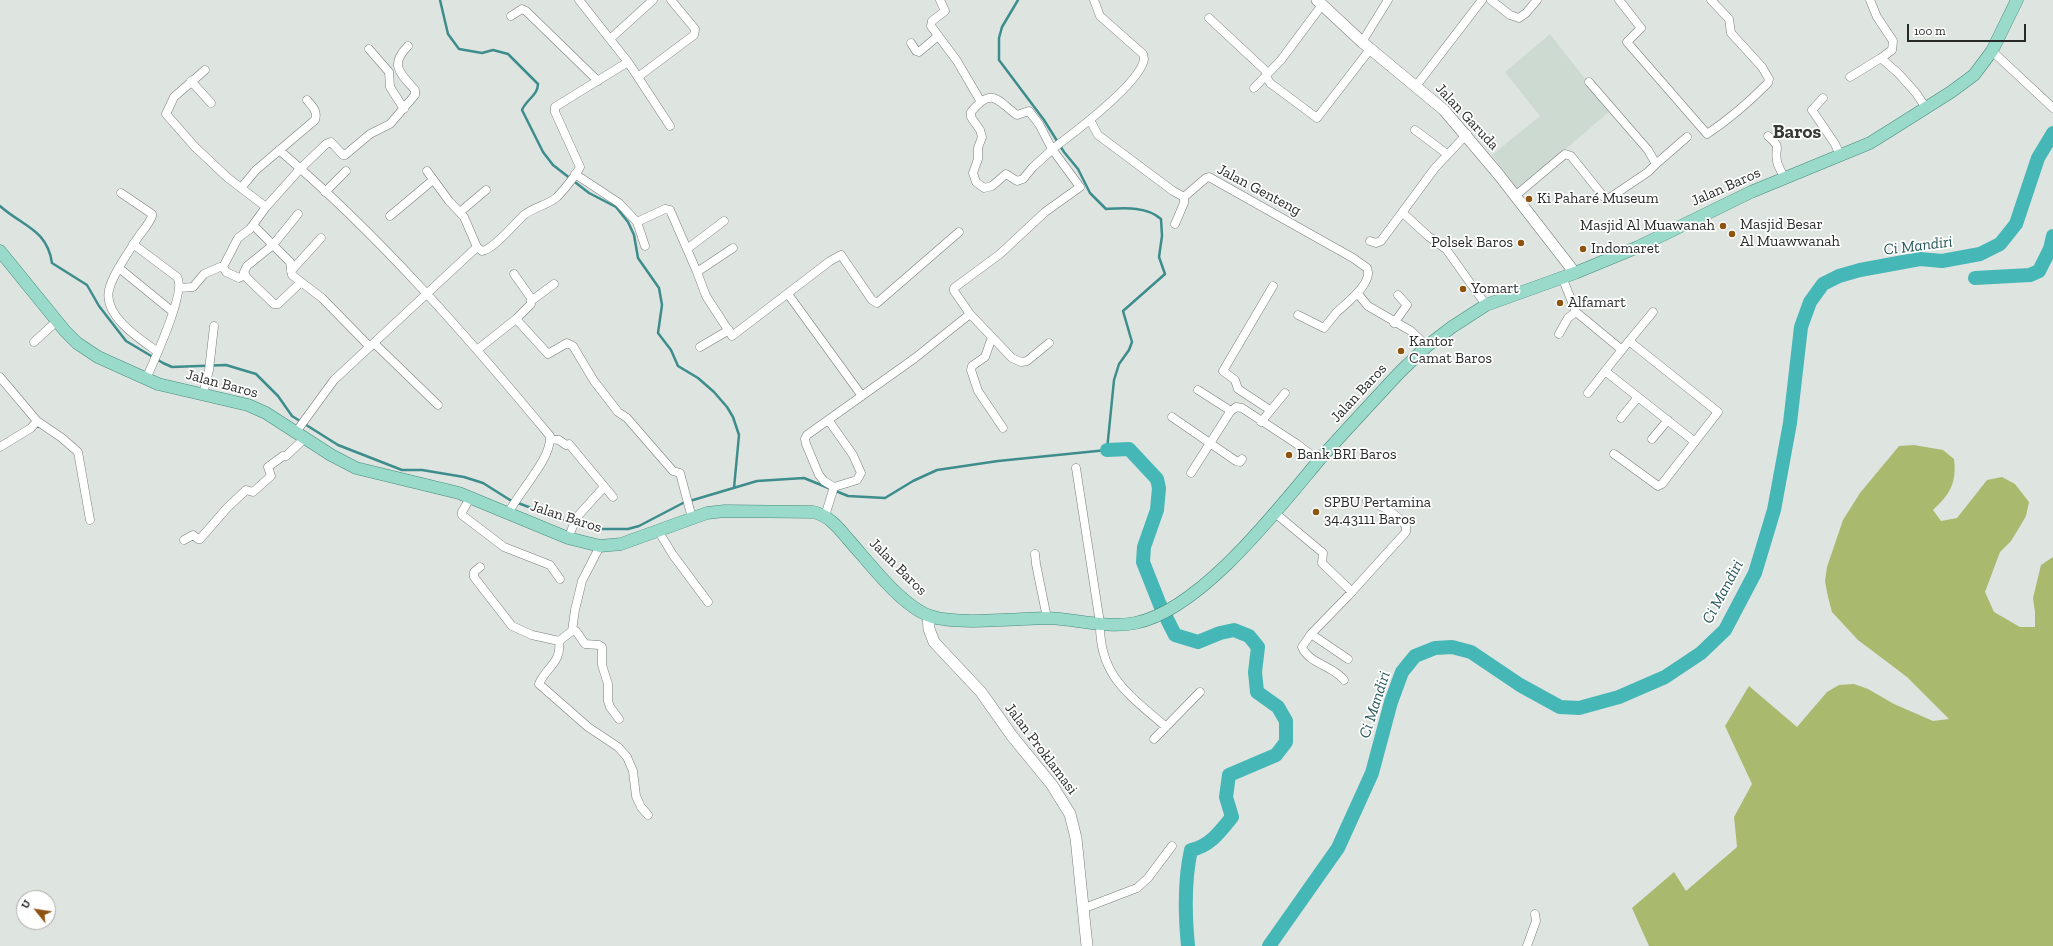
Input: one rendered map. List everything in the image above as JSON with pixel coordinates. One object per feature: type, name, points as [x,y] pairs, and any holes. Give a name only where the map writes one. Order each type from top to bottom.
[{"type":"main road","name":"Jalan Baros","points":[[1,254],[57,321],[78,343],[98,357],[158,384],[248,405],[301,432],[331,455],[356,468],[459,493],[470,498],[571,529],[600,546],[621,544],[659,532],[691,513],[724,510],[813,512],[825,516],[894,589],[913,607],[928,615],[938,618],[972,620],[1047,618],[1100,623],[1135,623],[1155,617],[1180,603],[1216,573],[1274,513],[1400,372],[1427,346],[1466,316],[1486,305],[1575,273],[1638,247],[1751,192],[1870,143],[1926,108],[1974,75],[1992,50],[2017,0]]},
{"type":"street","points":[[579,0],[628,62],[670,126]]},
{"type":"street","points":[[610,39],[653,0]]},
{"type":"street","points":[[638,77],[694,35],[695,29],[692,23],[671,0]]},
{"type":"street","points":[[940,0],[945,11],[930,24],[966,74],[981,102]]},
{"type":"street","points":[[1049,343],[1027,361],[1021,362],[1012,358],[970,314],[954,291],[954,288],[1000,254],[1045,212],[1080,187],[1057,146],[1029,110],[1017,115],[1002,101],[995,98],[981,102],[970,113],[982,134],[978,148],[978,159],[973,173],[976,182],[980,186],[988,188],[1007,174],[1020,181],[1057,146],[1090,120],[1119,92],[1140,68],[1144,59],[1143,54],[1100,16],[1094,0]]},
{"type":"street","points":[[1268,73],[1267,78],[1270,83],[1317,118],[1367,45],[1388,0]]},
{"type":"street","points":[[1416,86],[1482,0]]},
{"type":"street","points":[[1491,0],[1510,15],[1519,18],[1526,14],[1537,0]]},
{"type":"street","points":[[1619,0],[1641,28],[1627,42],[1707,134],[1725,122],[1741,108],[1768,83],[1769,78],[1762,67],[1731,33],[1730,19],[1712,0]]},
{"type":"street","points":[[1850,77],[1892,50],[1893,41],[1877,17],[1870,0]]},
{"type":"street","points":[[1254,88],[1281,60],[1319,2]]},
{"type":"street","name":"Jalan Garuda","points":[[1319,2],[1444,110],[1466,134],[1575,273]]},
{"type":"street","points":[[512,16],[522,9],[526,11],[598,81]]},
{"type":"street","points":[[1209,18],[1268,73]]},
{"type":"street","points":[[911,43],[916,52],[919,52],[938,36]]},
{"type":"street","points":[[179,288],[193,286],[207,272],[223,267],[237,240],[253,225],[266,206],[300,169],[328,142],[331,142],[343,155],[345,155],[370,134],[387,127],[415,96],[416,92],[403,76],[397,64],[398,57],[408,46]]},
{"type":"street","points":[[369,49],[389,72],[390,87],[404,109]]},
{"type":"street","points":[[1992,50],[2053,108]]},
{"type":"street","points":[[1881,58],[1916,93],[1926,108]]},
{"type":"street","points":[[427,171],[449,201],[460,212],[467,223],[477,247],[482,251],[486,250],[524,216],[556,198],[574,176],[579,164],[555,112],[555,107],[628,62]]},
{"type":"street","points":[[205,70],[174,97],[166,114],[200,152],[228,178],[266,206]]},
{"type":"street","points":[[192,81],[211,104]]},
{"type":"street","points":[[1589,82],[1648,150],[1656,164]]},
{"type":"street","points":[[1823,98],[1812,110],[1832,139],[1840,155]]},
{"type":"street","points":[[241,188],[256,170],[315,120],[317,115],[307,100]]},
{"type":"street","points":[[1090,120],[1098,135],[1173,191],[1184,197],[1184,203],[1175,224]]},
{"type":"street","points":[[1415,130],[1447,154]]},
{"type":"street","points":[[1370,241],[1376,243],[1381,241],[1447,154],[1466,134]]},
{"type":"street","points":[[1768,136],[1776,143],[1778,148],[1776,160],[1785,179]]},
{"type":"street","points":[[1515,196],[1565,154],[1571,156],[1608,200],[1617,195],[1656,164],[1687,137]]},
{"type":"street","points":[[279,150],[400,264],[545,430],[550,439],[542,463],[509,510]]},
{"type":"street","points":[[325,192],[346,171]]},
{"type":"street","points":[[574,176],[619,203],[637,222],[645,246]]},
{"type":"street","name":"Jalan Genteng","points":[[1184,197],[1209,177],[1280,216],[1366,267],[1368,274],[1358,294]]},
{"type":"street","points":[[390,216],[433,180]]},
{"type":"street","points":[[460,212],[486,190]]},
{"type":"street","points":[[121,193],[152,214],[151,219],[133,244],[108,292],[110,308],[123,324],[158,353]]},
{"type":"street","points":[[637,222],[668,208],[672,213],[706,296],[732,336],[830,261],[841,255],[872,300],[877,303],[958,232]]},
{"type":"street","points":[[1403,213],[1428,236],[1446,249],[1486,305]]},
{"type":"street","points":[[223,267],[226,272],[239,278],[245,274],[247,266],[273,245],[298,214]]},
{"type":"street","points":[[687,249],[724,221]]},
{"type":"street","points":[[253,225],[290,262],[292,275],[322,298],[438,405]]},
{"type":"street","points":[[291,271],[321,238]]},
{"type":"street","points":[[133,244],[179,280],[179,288],[173,312],[158,353],[146,379]]},
{"type":"street","points":[[184,540],[193,535],[200,539],[246,490],[253,492],[271,476],[268,467],[283,456],[286,456],[301,432],[306,418],[334,380],[477,247]]},
{"type":"street","points":[[697,272],[733,248]]},
{"type":"street","points":[[120,268],[173,312]]},
{"type":"street","points":[[245,274],[276,304],[301,282]]},
{"type":"street","points":[[514,274],[531,301]]},
{"type":"street","points":[[1562,277],[1576,312],[1622,350]]},
{"type":"street","points":[[476,350],[516,319],[531,301],[554,284]]},
{"type":"street","points":[[1270,410],[1238,389],[1235,380],[1223,371],[1273,286]]},
{"type":"street","points":[[788,294],[862,396]]},
{"type":"street","points":[[1298,315],[1324,328],[1337,313],[1358,294],[1368,306],[1394,323],[1411,331],[1427,346]]},
{"type":"street","points":[[1394,323],[1407,305],[1398,295]]},
{"type":"street","points":[[1559,334],[1568,318],[1576,312]]},
{"type":"street","points":[[1588,394],[1653,312]]},
{"type":"street","points":[[834,491],[819,475],[805,441],[808,435],[915,358],[970,314]]},
{"type":"street","points":[[516,319],[548,354],[570,343],[594,381],[618,412],[627,418],[673,471],[680,473],[691,513]]},
{"type":"street","points":[[34,342],[57,321]]},
{"type":"street","points":[[203,394],[209,370],[214,326]]},
{"type":"street","points":[[700,347],[729,330]]},
{"type":"street","points":[[992,337],[985,357],[972,366],[971,370],[978,391],[1003,428]]},
{"type":"street","points":[[1614,454],[1658,486],[1662,484],[1717,411],[1630,341]]},
{"type":"street","points":[[1605,371],[1695,442]]},
{"type":"street","points":[[0,377],[37,421],[62,438],[78,452],[90,520]]},
{"type":"street","points":[[1198,390],[1230,411]]},
{"type":"street","points":[[1261,422],[1285,394]]},
{"type":"street","points":[[1621,418],[1638,397]]},
{"type":"street","points":[[1191,473],[1230,411],[1233,408],[1240,407],[1297,444],[1319,461]]},
{"type":"street","points":[[1172,417],[1238,462],[1242,459]]},
{"type":"street","points":[[1652,439],[1668,420]]},
{"type":"street","points":[[0,447],[31,428],[37,421]]},
{"type":"street","points":[[825,516],[834,491],[857,480],[861,473],[850,450],[829,421]]},
{"type":"street","points":[[550,439],[559,440],[566,445],[569,444],[613,497]]},
{"type":"street","points":[[1076,468],[1100,623],[1102,648],[1108,668],[1118,685],[1166,726]]},
{"type":"street","points":[[571,529],[596,498],[596,494],[604,487]]},
{"type":"street","points":[[470,498],[462,512],[462,515],[504,547],[550,564],[560,579]]},
{"type":"street","points":[[1344,680],[1341,675],[1304,651],[1302,647],[1311,634],[1352,592],[1408,530],[1398,517],[1378,504],[1367,501]]},
{"type":"street","points":[[1274,513],[1323,553],[1322,563],[1352,592]]},
{"type":"street","points":[[659,532],[673,555],[708,602]]},
{"type":"street","points":[[480,567],[474,572],[474,577],[512,626],[532,635],[558,641],[572,631],[582,581],[600,546]]},
{"type":"street","points":[[1035,554],[1047,618]]},
{"type":"street","name":"Jalan Proklamasi","points":[[928,615],[929,629],[934,642],[981,692],[1012,736],[1052,786],[1070,814],[1076,838],[1082,910],[1087,946]]},
{"type":"street","points":[[572,631],[576,631],[585,644],[599,645],[602,647],[602,665],[608,684],[608,701],[610,707],[619,719]]},
{"type":"street","points":[[1311,634],[1348,659]]},
{"type":"street","points":[[558,641],[560,650],[558,656],[540,681],[539,686],[588,727],[618,747],[627,757],[633,771],[636,796],[641,807],[648,815]]},
{"type":"street","points":[[1154,739],[1200,692]]},
{"type":"street","points":[[1082,910],[1137,888],[1148,878],[1172,846]]},
{"type":"street","points":[[1527,946],[1536,921],[1535,914]]},
{"type":"shaded area","points":[[1550,34],[1610,111],[1518,190],[1492,155],[1540,116],[1505,72]]},
{"type":"green space","points":[[1914,445],[1943,450],[1954,459],[1955,467],[1951,488],[1944,499],[1933,510],[1941,521],[1957,518],[1987,480],[2002,477],[2015,484],[2029,502],[2026,516],[2011,541],[2000,552],[1985,592],[1994,612],[2020,627],[2035,627],[2033,598],[2041,565],[2053,557],[2053,946],[1649,946],[1632,908],[1674,872],[1686,891],[1737,847],[1734,817],[1752,784],[1725,726],[1749,686],[1797,727],[1827,692],[1839,685],[1854,684],[1868,689],[1894,704],[1933,721],[1949,719],[1907,677],[1858,640],[1832,612],[1825,581],[1827,567],[1843,520],[1860,493],[1899,446]]},
{"type":"waterway","points":[[440,0],[448,34],[459,49],[482,53],[493,50],[508,54],[538,84],[536,91],[522,110],[543,152],[553,165],[589,193],[616,207],[628,222],[634,235],[638,258],[659,288],[662,305],[658,333],[671,350],[678,366],[698,378],[714,392],[727,407],[733,417],[739,435],[734,488]]},
{"type":"waterway","points":[[0,206],[39,235],[45,243],[52,263],[87,285],[99,306],[126,341],[172,367],[226,365],[256,374],[278,396],[292,416],[338,445],[402,470],[422,470],[464,477],[483,483],[510,500],[574,524],[595,529],[628,529],[639,526],[683,503],[757,481],[804,478],[848,496],[885,498],[913,481],[937,470],[998,461],[1107,450],[1114,380],[1119,364],[1129,350],[1132,342],[1123,311],[1165,274],[1159,257],[1162,236],[1161,219],[1142,210],[1128,208],[1106,209],[1090,193],[1078,169],[1064,152],[1044,120],[999,60],[999,38],[1002,27],[1018,0]]},
{"type":"waterway","name":"Ci Mandiri","points":[[1269,946],[1338,848],[1372,773],[1391,702],[1402,672],[1415,656],[1435,648],[1452,647],[1471,652],[1520,685],[1560,707],[1579,708],[1619,697],[1665,677],[1701,653],[1725,630],[1755,573],[1774,510],[1790,423],[1801,327],[1810,302],[1823,284],[1839,276],[1860,270],[1920,259],[1942,261],[1980,254],[2000,244],[2016,224],[2038,158],[2053,133]]},
{"type":"waterway","points":[[1975,278],[2030,275],[2039,271],[2050,249],[2053,236]]},
{"type":"waterway","points":[[1107,450],[1129,449],[1157,479],[1159,488],[1157,510],[1144,547],[1143,562],[1160,605],[1175,635],[1198,642],[1220,633],[1234,630],[1249,636],[1258,647],[1255,672],[1257,692],[1278,707],[1286,721],[1286,742],[1276,755],[1229,775],[1226,797],[1232,817],[1214,838],[1204,845],[1191,850],[1187,874],[1186,898],[1188,946]]},
{"type":"place","name":"Ki Paharé Museum","points":[[1529,199]]},
{"type":"place","name":"Masjid Al Muawanah","points":[[1723,226]]},
{"type":"place","name":"Masjid Besar Al Muawwanah","points":[[1732,234]]},
{"type":"place","name":"Polsek Baros","points":[[1521,243]]},
{"type":"place","name":"Indomaret","points":[[1583,249]]},
{"type":"place","name":"Yomart","points":[[1463,289]]},
{"type":"place","name":"Alfamart","points":[[1560,303]]},
{"type":"place","name":"Kantor Camat Baros","points":[[1401,351]]},
{"type":"place","name":"Bank BRI Baros","points":[[1289,455]]},
{"type":"place","name":"SPBU Pertamina 34.43111 Baros","points":[[1316,512]]},
{"type":"district","name":"Baros","points":[[1797,133]]}]
